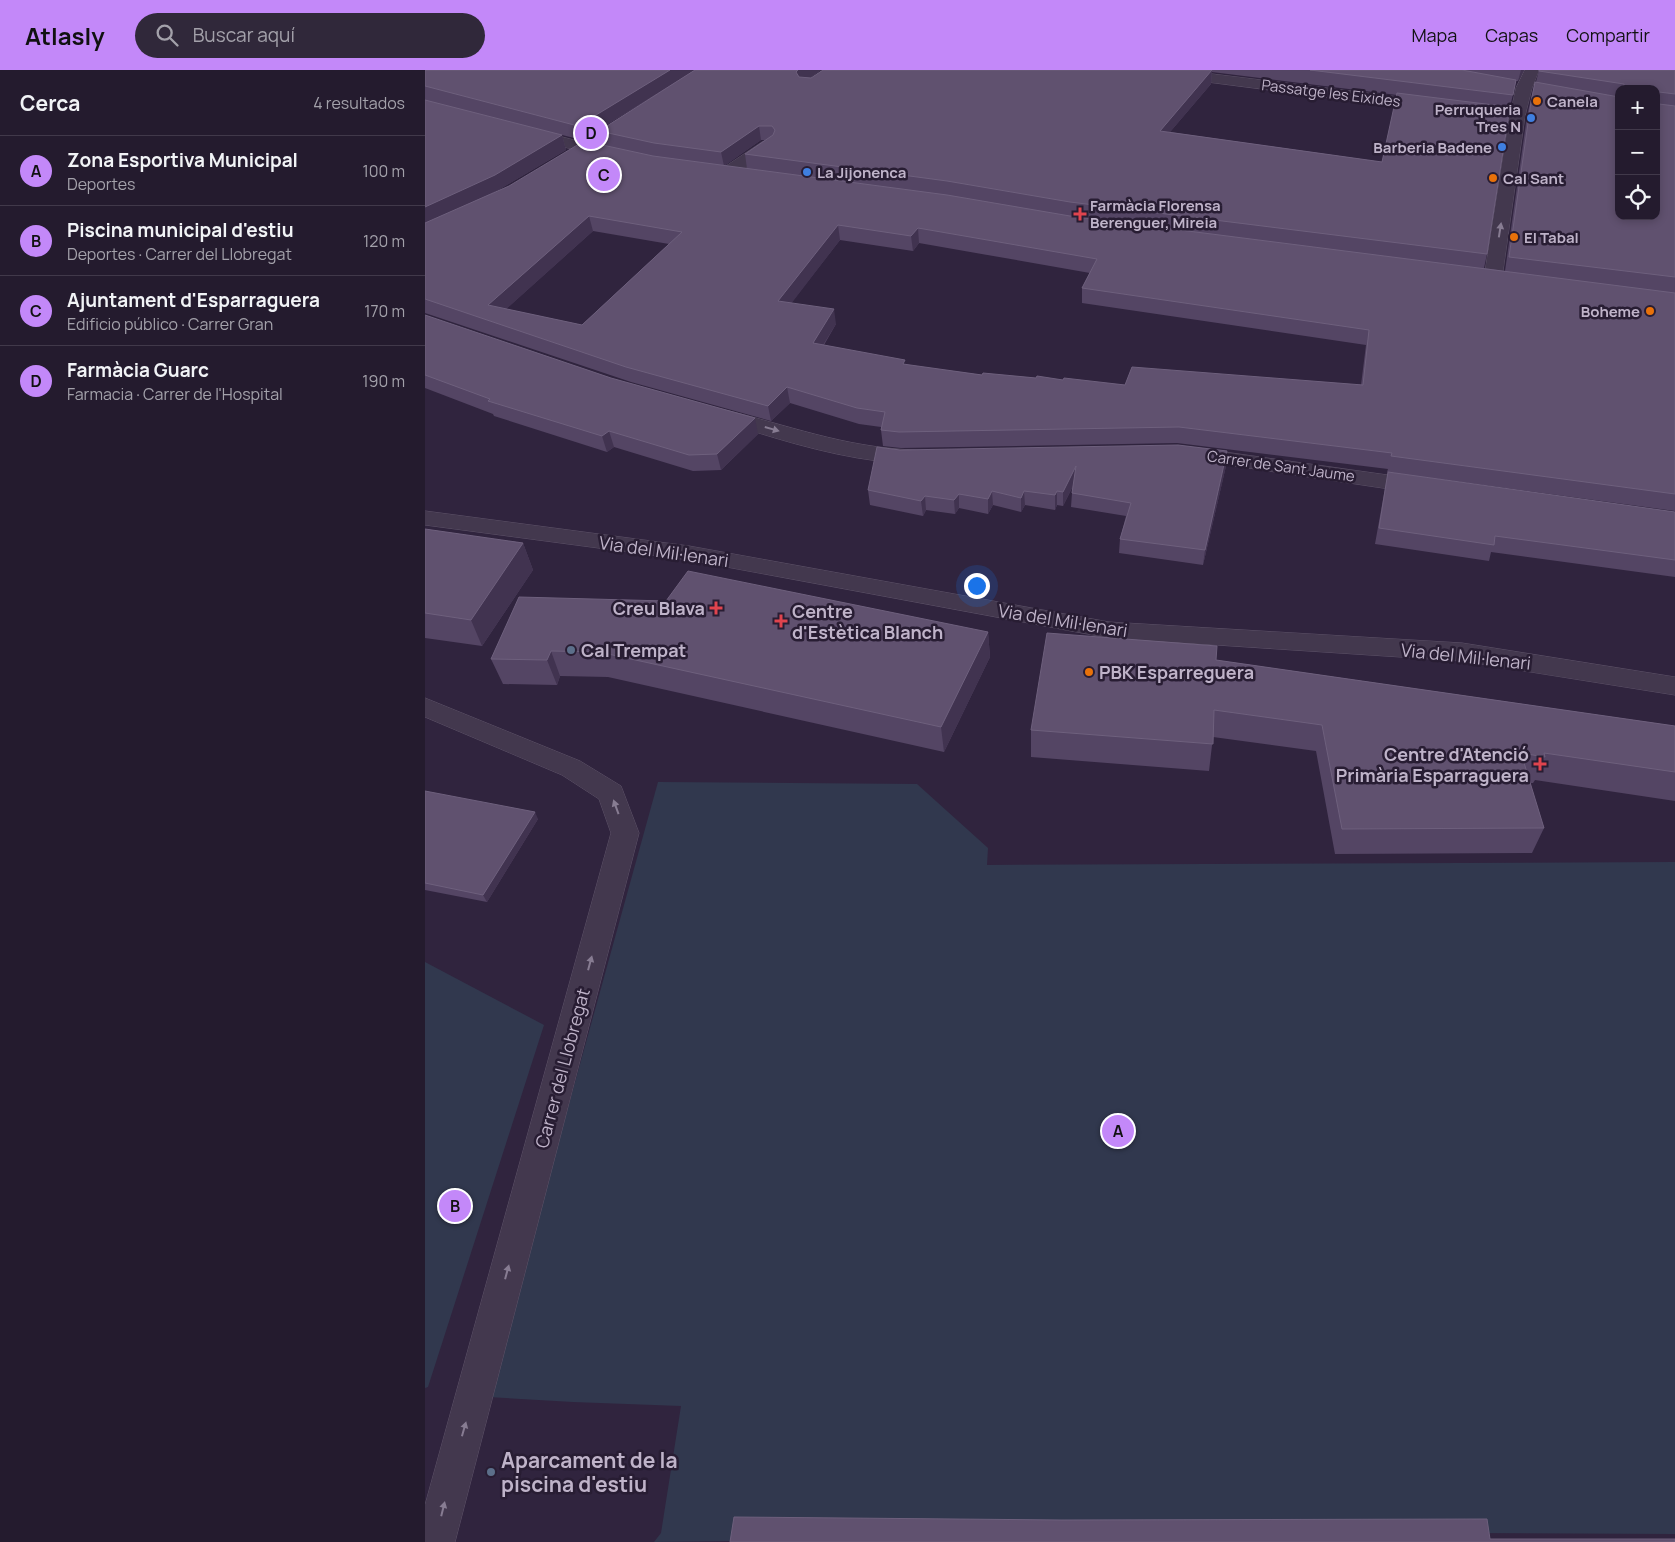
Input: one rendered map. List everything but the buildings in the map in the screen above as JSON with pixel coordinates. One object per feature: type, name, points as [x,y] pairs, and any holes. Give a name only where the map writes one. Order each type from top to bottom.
[{"type":"street","name":"Passatge les Eixides","points":[[1145,70],[1517,116]]},
{"type":"street","points":[[1493,278],[1517,116],[1524,88],[1532,70]]},
{"type":"street","points":[[1505,85],[1543,92]]},
{"type":"street","points":[[511,129],[629,158]]},
{"type":"street","points":[[562,161],[599,138]]},
{"type":"street","points":[[755,178],[718,173],[768,145]]},
{"type":"street","points":[[1473,276],[1512,280]]},
{"type":"street","points":[[697,408],[837,448],[901,456],[931,456]]},
{"type":"street","name":"Carrer de Sant Jaume","points":[[1167,451],[1447,490]]},
{"type":"street","name":"Via del Mil·lenari","points":[[425,518],[689,553],[1109,630],[1462,652],[1675,686]]},
{"type":"street","name":"Carrer del Llobregat","points":[[425,707],[571,768],[611,793],[625,833],[451,1476],[435,1542]]},
{"type":"shaded area","points":[[658,782],[917,784],[988,848],[987,865],[1675,862],[1675,1534],[1472,1533],[654,1542],[661,1533],[681,1406],[488,1397]]},
{"type":"shaded area","points":[[425,962],[544,1025],[428,1387],[425,1388]]},
{"type":"place","name":"Canela","points":[[1537,101]]},
{"type":"place","name":"Perruqueria Tres N","points":[[1531,118]]},
{"type":"place","name":"Farmàcia Guarc","points":[[591,133]]},
{"type":"place","name":"Barberia Badene","points":[[1502,147]]},
{"type":"place","name":"La Jijonenca","points":[[807,172]]},
{"type":"place","name":"Ajuntament d'Esparraguera","points":[[604,175]]},
{"type":"place","name":"Cal Sant","points":[[1493,178]]},
{"type":"place","name":"Farmàcia Florensa Berenguer, Mireia","points":[[1080,214]]},
{"type":"place","name":"El Tabal","points":[[1514,237]]},
{"type":"place","name":"Boheme","points":[[1650,311]]},
{"type":"place","name":"Creu Blava","points":[[716,608]]},
{"type":"place","name":"Centre d'Estètica Blanch","points":[[781,621]]},
{"type":"place","name":"Cal Trempat","points":[[571,650]]},
{"type":"place","name":"PBK Esparreguera","points":[[1089,672]]},
{"type":"place","name":"Centre d'Atenció Primària Esparraguera","points":[[1540,764]]},
{"type":"place","name":"Zona Esportiva Municipal","points":[[1118,1131]]},
{"type":"place","name":"Piscina municipal d'estiu","points":[[455,1206]]},
{"type":"place","name":"Aparcament de la piscina d'estiu","points":[[491,1472]]}]
